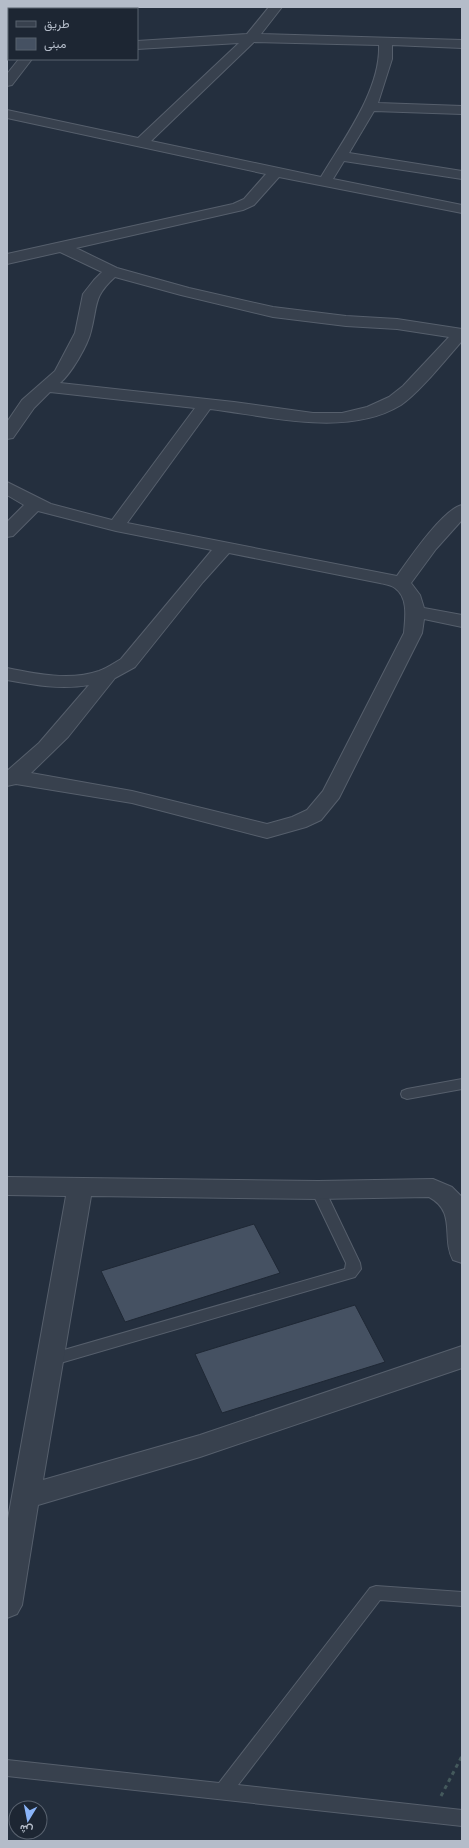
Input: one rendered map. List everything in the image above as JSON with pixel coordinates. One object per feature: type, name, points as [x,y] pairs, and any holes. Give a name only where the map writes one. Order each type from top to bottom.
[{"type":"street","points":[[141,143],[251,38],[276,7]]},
{"type":"street","points":[[138,45],[251,38],[297,38],[462,44]]},
{"type":"street","points":[[325,181],[370,107],[386,59],[385,42]]},
{"type":"street","points":[[7,82],[25,60]]},
{"type":"street","points":[[370,107],[462,110]]},
{"type":"street","points":[[7,114],[276,172],[462,209]]},
{"type":"street","points":[[340,156],[462,175]]},
{"type":"street","points":[[7,259],[238,207],[248,202],[276,172]]},
{"type":"street","points":[[62,247],[112,271],[186,292],[273,312],[346,321],[397,324],[461,334]]},
{"type":"street","points":[[7,434],[28,404],[62,373],[84,333],[91,294],[112,271]]},
{"type":"street","points":[[47,386],[313,418],[342,418],[372,411],[395,401],[409,389],[461,334]]},
{"type":"street","points":[[116,526],[206,404]]},
{"type":"street","points":[[7,487],[35,504],[116,526],[384,578],[402,584],[410,593],[415,612],[413,633],[332,793],[314,815],[299,822],[267,831],[132,797],[11,778]]},
{"type":"street","points":[[7,532],[35,504]]},
{"type":"street","points":[[402,584],[417,560],[462,510]]},
{"type":"street","points":[[7,674],[59,681],[80,680],[108,674],[128,663],[197,578],[225,547]]},
{"type":"street","points":[[415,612],[462,621]]},
{"type":"street","points":[[11,778],[56,736],[108,674]]},
{"type":"street","points":[[7,1186],[318,1190],[433,1188],[443,1192],[456,1205],[462,1252]]},
{"type":"street","points":[[7,1605],[80,1188]]},
{"type":"street","points":[[26,1497],[200,1446],[462,1357]]},
{"type":"lane","points":[[407,1094],[462,1084]]},
{"type":"lane","points":[[50,1360],[350,1273],[354,1268],[353,1263],[318,1190]]},
{"type":"lane","points":[[223,1792],[376,1593],[462,1600]]},
{"type":"lane","points":[[7,1768],[462,1818]]},
{"type":"path","points":[[431,1814],[462,1756]]},
{"type":"building","points":[[254,1224],[280,1273],[125,1322],[101,1271]]},
{"type":"building","points":[[355,1305],[385,1362],[222,1413],[195,1354]]}]
